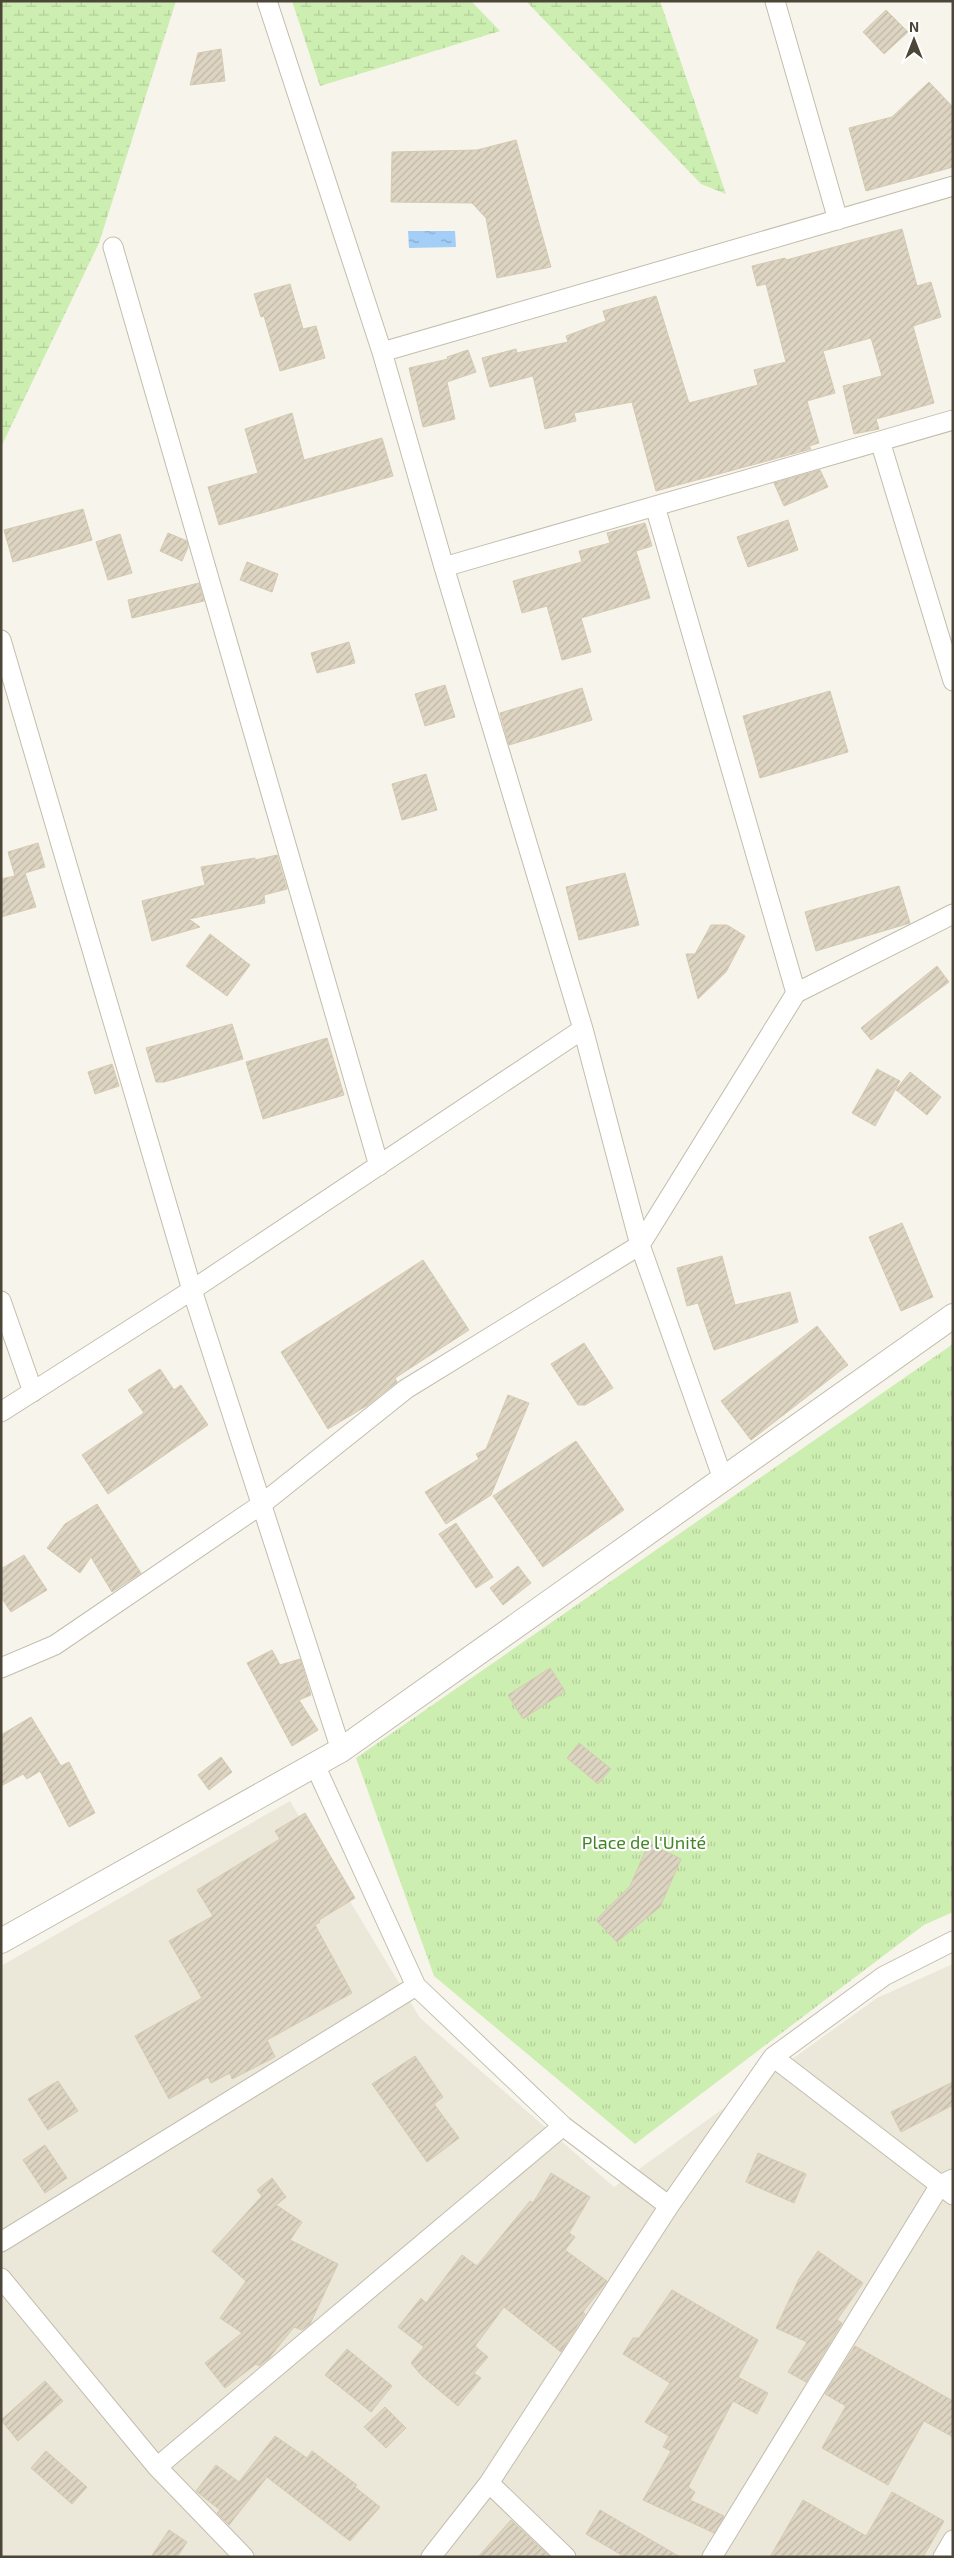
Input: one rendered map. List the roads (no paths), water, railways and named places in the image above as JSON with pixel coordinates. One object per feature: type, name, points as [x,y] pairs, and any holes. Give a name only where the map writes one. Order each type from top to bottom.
[{"type":"street","points":[[267,1],[382,352],[444,567],[583,1029],[640,1245],[724,1479]]},
{"type":"street","points":[[775,1],[838,220]]},
{"type":"street","points":[[382,352],[953,186]]},
{"type":"street","points":[[113,247],[379,1166]]},
{"type":"street","points":[[444,567],[953,420]]},
{"type":"street","points":[[880,441],[953,681]]},
{"type":"street","points":[[655,506],[796,993]]},
{"type":"street","points":[[1,640],[192,1290],[341,1750]]},
{"type":"street","points":[[1,1668],[54,1645],[262,1504],[406,1389],[640,1245],[796,993],[953,914]]},
{"type":"street","points":[[1,1412],[192,1290],[583,1029]]},
{"type":"street","points":[[1,1301],[33,1392]]},
{"type":"street","points":[[1,1941],[314,1763],[341,1750],[953,1316]]},
{"type":"street","points":[[314,1763],[416,1986],[563,2126],[669,2206]]},
{"type":"street","points":[[431,2557],[489,2483],[669,2206],[773,2057],[884,1976],[953,1941]]},
{"type":"street","points":[[1,2242],[416,1986]]},
{"type":"street","points":[[712,2557],[948,2186],[773,2057]]},
{"type":"street","points":[[157,2468],[563,2126]]},
{"type":"street","points":[[1,2278],[157,2468],[244,2557]]},
{"type":"street","points":[[489,2483],[566,2557]]},
{"type":"street","points":[[943,2557],[953,2540]]},
{"type":"water","points":[[408,231],[455,231],[456,247],[409,248]]},
{"type":"park label","name":"Place de l'Unité","points":[[644,1843]]}]
